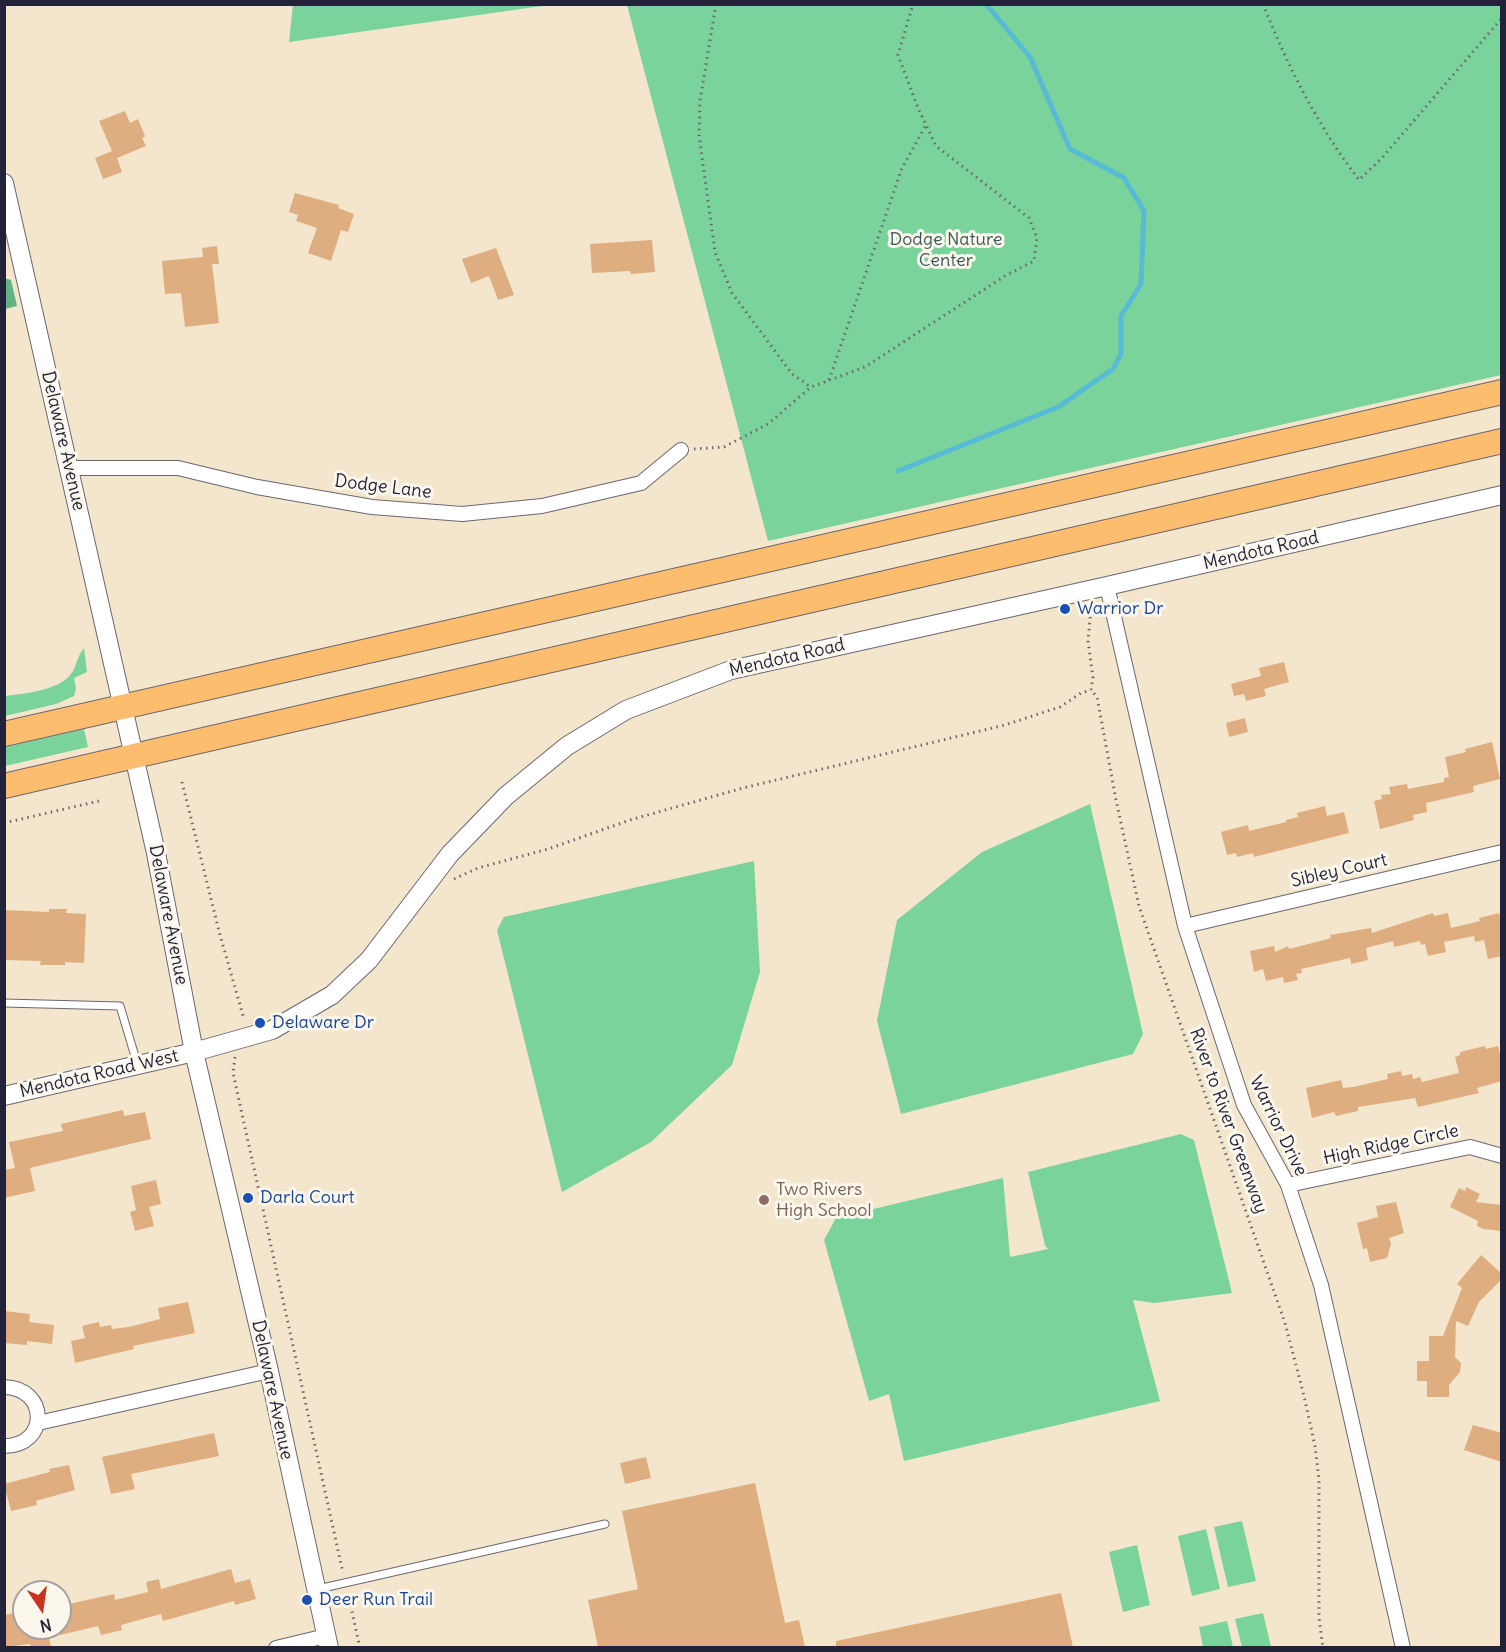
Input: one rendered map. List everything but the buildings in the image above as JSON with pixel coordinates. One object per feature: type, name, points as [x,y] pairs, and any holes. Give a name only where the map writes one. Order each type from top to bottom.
[{"type":"highway","points":[[4,734],[1502,392]]},
{"type":"highway","points":[[4,786],[1502,441]]},
{"type":"street","name":"Delaware Avenue","points":[[4,183],[135,756],[156,852],[194,1052],[269,1371],[327,1642]]},
{"type":"street","name":"Dodge Lane","points":[[69,468],[178,468],[257,487],[372,507],[462,514],[542,506],[641,483],[681,450]]},
{"type":"street","name":"Mendota Road","points":[[194,1052],[272,1030],[332,995],[369,960],[450,854],[506,796],[567,746],[626,710],[731,670],[1502,495]]},
{"type":"street","name":"Warrior Drive","points":[[1107,586],[1185,926],[1244,1105],[1288,1185],[1321,1285],[1403,1647]]},
{"type":"street","name":"Sibley Court","points":[[1185,926],[1502,852]]},
{"type":"street","name":"Mendota Road West","points":[[4,1096],[194,1052]]},
{"type":"street","name":"High Ridge Circle","points":[[1288,1185],[1470,1147],[1502,1156]]},
{"type":"street","points":[[38,1423],[269,1371]]},
{"type":"street","points":[[4,1387],[14,1387],[25,1392],[33,1400],[38,1411],[38,1423],[33,1434],[25,1442],[14,1446],[4,1446]]},
{"type":"street","points":[[276,1647],[327,1642]]},
{"type":"lane","points":[[4,1004],[120,1006],[138,1065]]},
{"type":"lane","points":[[315,1589],[605,1524]]},
{"type":"path","points":[[716,4],[700,101],[699,135],[715,252],[732,293],[792,374],[811,387]]},
{"type":"path","points":[[681,450],[724,447],[768,424],[811,387],[865,367],[1005,276],[1035,261],[1037,238],[1029,218],[936,146],[898,55],[913,4]]},
{"type":"path","points":[[1263,4],[1283,55],[1309,105],[1359,180],[1381,159],[1502,18]]},
{"type":"path","points":[[829,380],[902,168],[927,125]]},
{"type":"path","name":"River to River Greenway","points":[[1091,608],[1088,641],[1093,678],[1091,690],[1097,697],[1139,906],[1285,1323],[1304,1396],[1315,1446],[1319,1480],[1319,1618],[1323,1647]]},
{"type":"path","points":[[451,880],[478,868],[548,849],[630,820],[743,788],[1005,724],[1060,707],[1081,693],[1091,690]]},
{"type":"path","points":[[182,782],[244,1020]]},
{"type":"path","points":[[4,823],[99,801]]},
{"type":"path","points":[[244,1053],[236,1057],[233,1073],[360,1647]]},
{"type":"green space","points":[[293,4],[549,5],[289,42]]},
{"type":"green space","name":"Dodge Nature Center","points":[[627,5],[1501,5],[1501,375],[768,541]]},
{"type":"green space","points":[[4,278],[11,280],[17,306],[5,309]]},
{"type":"green space","points":[[84,648],[87,672],[74,678],[76,689],[74,696],[56,704],[5,716],[5,696],[41,690],[59,684],[71,674]]},
{"type":"green space","points":[[84,729],[88,747],[5,766],[5,747]]},
{"type":"green space","points":[[1090,804],[1143,1034],[1133,1054],[901,1114],[877,1021],[897,920],[982,852]]},
{"type":"green space","points":[[754,861],[760,972],[732,1065],[651,1142],[562,1192],[497,930],[504,917]]},
{"type":"green space","points":[[1181,1134],[1194,1140],[1232,1293],[1154,1303],[1133,1300],[1160,1401],[904,1461],[889,1394],[869,1401],[824,1240],[836,1218],[1003,1178],[1010,1257],[1048,1249],[1045,1245],[1028,1172]]},
{"type":"green space","points":[[1242,1521],[1256,1581],[1228,1587],[1214,1527]]},
{"type":"green space","points":[[1206,1529],[1220,1589],[1192,1596],[1178,1536]]},
{"type":"green space","points":[[1137,1545],[1150,1605],[1123,1612],[1109,1552]]},
{"type":"green space","points":[[1263,1613],[1271,1647],[1242,1647],[1235,1619]]},
{"type":"green space","points":[[1227,1621],[1233,1647],[1203,1647],[1199,1627]]},
{"type":"waterway","points":[[898,471],[1058,407],[1113,369],[1121,354],[1121,316],[1141,284],[1144,211],[1124,178],[1070,149],[1030,57],[986,4]]},
{"type":"place","name":"Warrior Dr","points":[[1065,609]]},
{"type":"place","name":"Delaware Dr","points":[[260,1023]]},
{"type":"place","name":"Darla Court","points":[[248,1198]]},
{"type":"place","name":"Two Rivers High School","points":[[764,1200]]},
{"type":"place","name":"Deer Run Trail","points":[[307,1600]]}]
